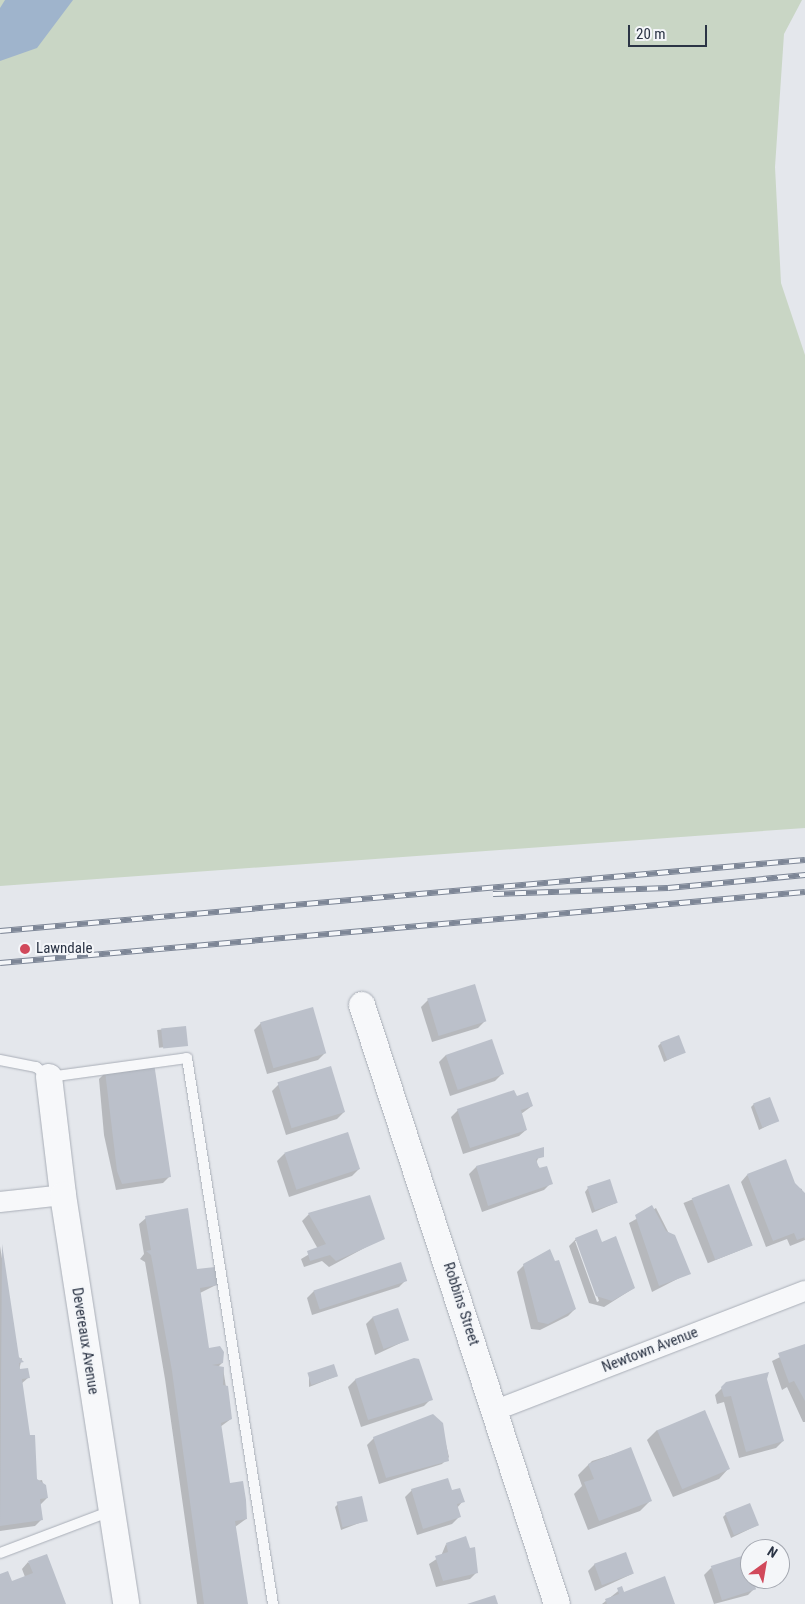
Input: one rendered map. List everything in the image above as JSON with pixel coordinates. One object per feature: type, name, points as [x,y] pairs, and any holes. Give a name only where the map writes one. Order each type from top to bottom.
[{"type":"street","name":"Robbins Street","points":[[362,1005],[496,1410],[557,1604]]},
{"type":"street","name":"Devereaux Avenue","points":[[49,1077],[63,1195],[126,1604]]},
{"type":"street","points":[[0,1202],[63,1195]]},
{"type":"street","name":"Newtown Avenue","points":[[496,1410],[805,1291]]},
{"type":"lane","points":[[0,1060],[36,1067],[49,1077],[188,1058],[273,1604]]},
{"type":"lane","points":[[0,1553],[111,1511]]},
{"type":"green space","points":[[0,0],[802,0],[784,34],[775,167],[781,283],[805,355],[805,828],[0,886]]},
{"type":"water","points":[[5,0],[73,0],[37,48],[0,61],[0,8]]},
{"type":"building","points":[[475,984],[486,1021],[439,1036],[427,999]]},
{"type":"building","points":[[313,1007],[326,1053],[273,1068],[260,1022]]},
{"type":"building","points":[[186,1026],[188,1046],[163,1049],[161,1029]]},
{"type":"building","points":[[679,1035],[686,1053],[667,1060],[660,1042]]},
{"type":"building","points":[[492,1039],[504,1074],[458,1090],[446,1055]]},
{"type":"building","points":[[154,1063],[171,1177],[122,1184],[117,1171],[105,1071]]},
{"type":"building","points":[[331,1066],[345,1112],[291,1128],[277,1082]]},
{"type":"building","points":[[514,1090],[517,1096],[528,1092],[533,1106],[521,1110],[527,1130],[470,1148],[457,1109]]},
{"type":"building","points":[[770,1097],[779,1121],[763,1128],[753,1103]]},
{"type":"building","points":[[348,1132],[360,1169],[296,1190],[284,1153]]},
{"type":"building","points":[[544,1147],[544,1157],[536,1159],[539,1168],[547,1166],[553,1184],[488,1206],[476,1166]]},
{"type":"building","points":[[786,1159],[795,1183],[805,1193],[805,1237],[797,1240],[794,1233],[773,1241],[747,1174]]},
{"type":"building","points":[[610,1179],[618,1203],[595,1210],[587,1186]]},
{"type":"building","points":[[729,1184],[753,1246],[715,1260],[692,1198]]},
{"type":"building","points":[[370,1195],[385,1239],[336,1261],[330,1255],[310,1261],[307,1251],[326,1244],[308,1213]]},
{"type":"building","points":[[652,1205],[666,1231],[675,1235],[691,1274],[659,1286],[635,1215]]},
{"type":"building","points":[[188,1208],[197,1269],[215,1267],[218,1285],[200,1288],[209,1348],[220,1346],[224,1352],[223,1363],[212,1365],[224,1367],[223,1385],[228,1386],[232,1419],[221,1423],[230,1483],[243,1481],[246,1500],[247,1519],[235,1521],[248,1604],[204,1604],[172,1371],[151,1255],[146,1251],[151,1250],[145,1216]]},
{"type":"building","points":[[597,1229],[602,1242],[616,1236],[635,1288],[612,1301],[596,1296],[575,1238]]},
{"type":"building","points":[[2,1244],[19,1357],[24,1362],[19,1363],[20,1369],[28,1368],[30,1378],[22,1379],[30,1435],[35,1435],[37,1479],[46,1485],[48,1498],[40,1499],[43,1520],[0,1526]]},
{"type":"building","points":[[550,1249],[555,1261],[559,1260],[576,1309],[548,1324],[538,1322],[523,1264]]},
{"type":"building","points":[[401,1262],[407,1281],[320,1309],[314,1290]]},
{"type":"building","points":[[398,1308],[409,1340],[384,1349],[372,1317]]},
{"type":"building","points":[[805,1344],[805,1401],[794,1381],[789,1383],[778,1353]]},
{"type":"building","points":[[414,1358],[419,1359],[433,1400],[368,1420],[355,1379]]},
{"type":"building","points":[[334,1364],[338,1376],[311,1385],[307,1373]]},
{"type":"building","points":[[769,1372],[767,1379],[784,1441],[746,1452],[731,1396],[724,1397],[721,1387],[726,1382]]},
{"type":"building","points":[[705,1410],[730,1469],[682,1489],[657,1430]]},
{"type":"building","points":[[433,1414],[443,1423],[449,1461],[386,1478],[373,1437]]},
{"type":"building","points":[[631,1447],[652,1501],[599,1521],[584,1482],[594,1479],[588,1464]]},
{"type":"building","points":[[448,1478],[452,1490],[460,1488],[465,1502],[457,1504],[461,1517],[423,1529],[411,1489]]},
{"type":"building","points":[[362,1496],[368,1521],[343,1527],[337,1502]]},
{"type":"building","points":[[750,1503],[759,1525],[734,1535],[725,1513]]},
{"type":"building","points":[[466,1536],[470,1548],[475,1547],[478,1573],[443,1581],[435,1556],[448,1552],[446,1543]]},
{"type":"building","points":[[626,1552],[634,1574],[602,1585],[594,1564]]},
{"type":"building","points":[[47,1554],[66,1604],[0,1604],[0,1574],[8,1571],[12,1581],[33,1573],[28,1561]]},
{"type":"building","points":[[740,1557],[740,1589],[756,1589],[722,1600],[711,1566]]},
{"type":"building","points":[[665,1576],[675,1604],[607,1604],[605,1599],[619,1594],[617,1588],[622,1586],[624,1592]]},
{"type":"building","points":[[495,1595],[498,1604],[467,1604]]},
{"type":"railway","points":[[0,931],[805,860]]},
{"type":"railway","points":[[493,894],[668,888],[805,875]]},
{"type":"railway","points":[[0,963],[805,892]]},
{"type":"place","name":"Lawndale","points":[[25,949]]}]
